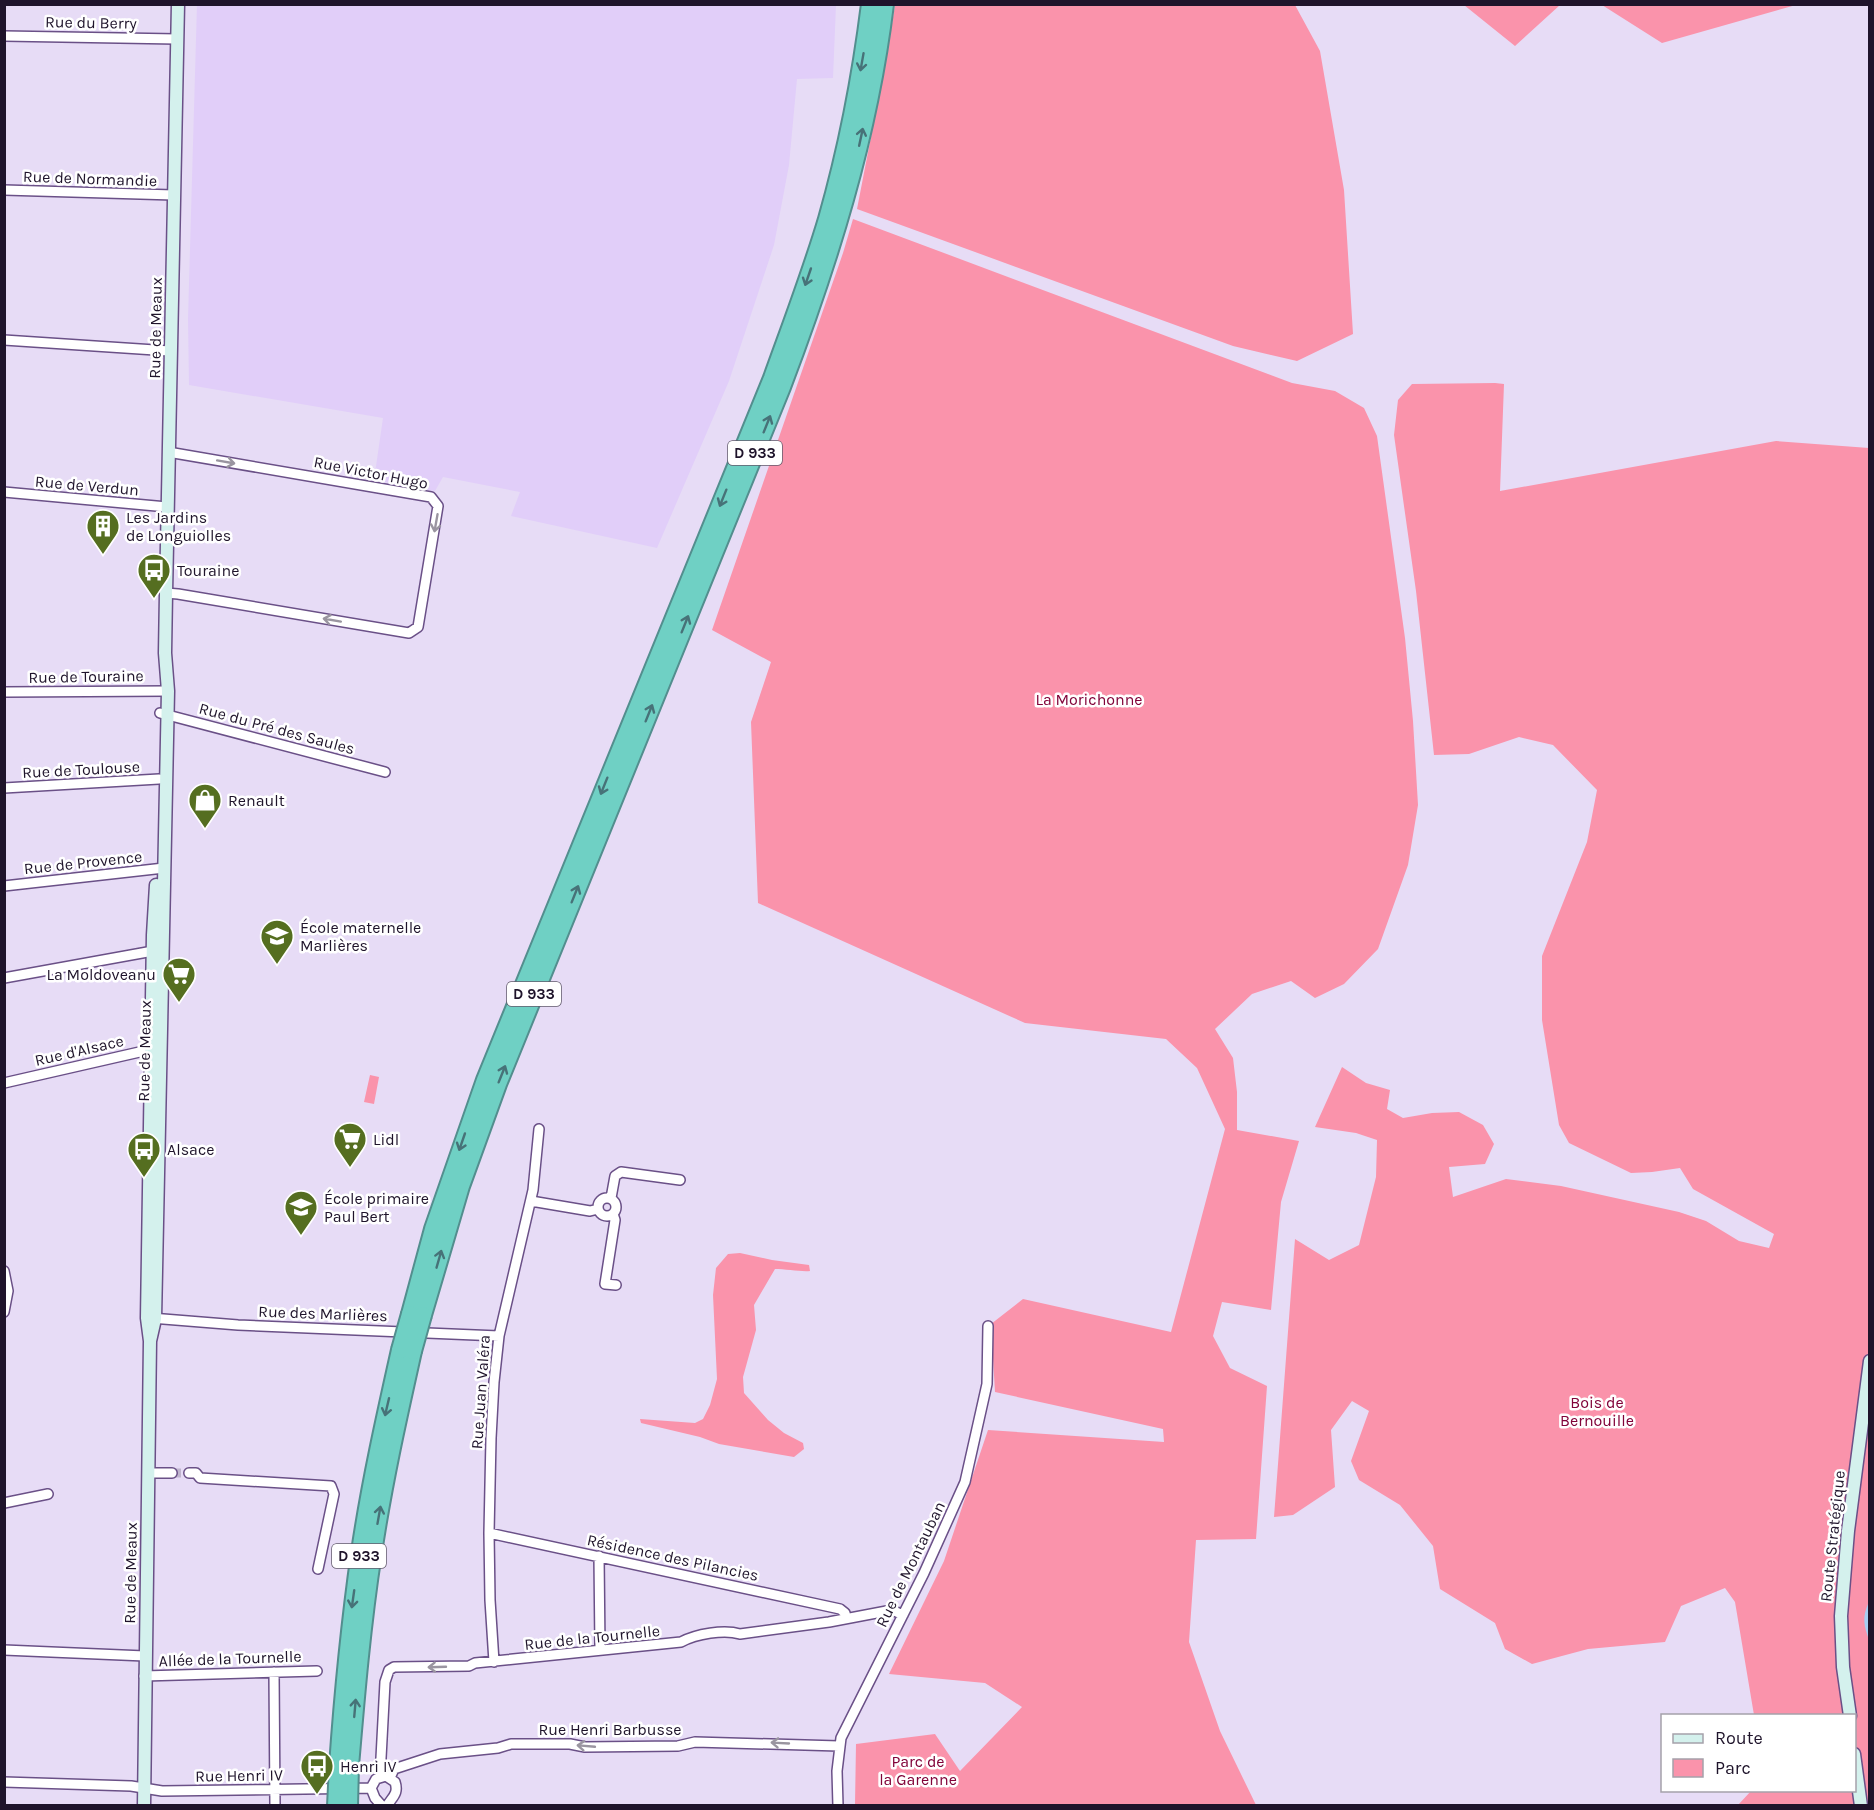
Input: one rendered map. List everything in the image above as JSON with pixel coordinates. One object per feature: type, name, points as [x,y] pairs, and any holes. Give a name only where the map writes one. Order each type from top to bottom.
[{"type":"highway","name":"D 933","points":[[841,192],[870,4]]},
{"type":"highway","name":"D 933","points":[[336,1806],[358,1672],[373,1554],[407,1351],[416,1314],[489,1108],[805,328],[832,223],[873,82],[885,4]]},
{"type":"highway","name":"D 933","points":[[344,1766],[349,1806]]},
{"type":"main road","name":"Rue de Meaux","points":[[151,1318],[150,1125],[151,1086],[157,1048],[178,4]]},
{"type":"main road","name":"Rue de Meaux","points":[[144,1806],[150,1341],[159,1114],[153,951],[161,868],[159,779],[164,714]]},
{"type":"main road","points":[[150,1125],[159,1114],[154,1106],[155,1097],[151,1086]]},
{"type":"main road","name":"Route Stratégique","points":[[1850,1714],[1843,1667],[1840,1616],[1869,1361]]},
{"type":"main road","points":[[1856,1769],[1861,1806]]},
{"type":"street","name":"Rue du Berry","points":[[4,36],[177,39]]},
{"type":"street","name":"Rue de Normandie","points":[[4,190],[174,195]]},
{"type":"street","points":[[4,340],[170,351]]},
{"type":"street","name":"Rue Victor Hugo","points":[[166,593],[409,633],[418,627],[438,506],[431,496],[168,452]]},
{"type":"street","name":"Rue de Verdun","points":[[4,492],[167,507]]},
{"type":"street","name":"Rue de Touraine","points":[[4,692],[164,690]]},
{"type":"street","name":"Rue du Pré des Saules","points":[[164,714],[385,772]]},
{"type":"street","name":"Rue de Toulouse","points":[[4,788],[159,779]]},
{"type":"street","name":"Rue de Provence","points":[[4,886],[161,868]]},
{"type":"street","points":[[4,978],[153,951]]},
{"type":"street","name":"Rue d'Alsace","points":[[4,1083],[157,1048]]},
{"type":"street","name":"Rue Juan Valéra","points":[[494,1662],[489,1533],[491,1438],[499,1336],[531,1201],[538,1129]]},
{"type":"street","points":[[616,1286],[605,1284],[615,1220],[613,1214],[616,1205],[611,1198],[615,1176],[621,1172],[680,1180]]},
{"type":"street","points":[[598,1209],[602,1199],[611,1198]]},
{"type":"street","points":[[531,1201],[590,1211],[598,1209]]},
{"type":"street","points":[[598,1209],[604,1216],[613,1214]]},
{"type":"street","points":[[4,1271],[8,1291],[4,1312]]},
{"type":"street","name":"Rue des Marlières","points":[[151,1318],[238,1325],[499,1336]]},
{"type":"street","name":"Rue de Montauban","points":[[838,1806],[837,1771],[839,1746],[844,1730],[903,1615],[965,1482],[987,1384],[988,1326]]},
{"type":"street","points":[[148,1473],[172,1473]]},
{"type":"street","points":[[189,1473],[196,1473],[200,1478],[331,1486],[334,1494],[318,1569]]},
{"type":"street","points":[[4,1503],[48,1494]]},
{"type":"street","name":"Résidence des Pilancies","points":[[489,1533],[840,1609],[846,1618]]},
{"type":"street","points":[[599,1556],[600,1650]]},
{"type":"street","name":"Rue de la Tournelle","points":[[385,1777],[381,1740],[385,1682],[389,1670],[394,1667],[470,1666],[475,1663],[681,1642],[690,1638],[732,1632],[740,1634],[892,1610],[903,1615]]},
{"type":"street","points":[[4,1650],[145,1656]]},
{"type":"street","name":"Allée de la Tournelle","points":[[144,1676],[317,1671]]},
{"type":"street","points":[[274,1672],[275,1806]]},
{"type":"street","name":"Rue Henri Barbusse","points":[[385,1777],[394,1769],[440,1754],[498,1748],[511,1744],[570,1744],[585,1747],[678,1746],[694,1743],[839,1746]]},
{"type":"street","points":[[385,1777],[395,1782],[397,1789],[396,1794],[384,1804],[375,1798],[371,1788],[373,1782],[385,1777]]},
{"type":"street","name":"Rue Henri IV","points":[[4,1782],[131,1786],[159,1791],[371,1788]]},
{"type":"shaded area","points":[[197,4],[836,5],[833,78],[797,79],[789,165],[774,245],[729,381],[657,548],[511,516],[520,492],[443,477],[435,491],[374,480],[383,418],[189,385],[188,319]]},
{"type":"green space","points":[[895,5],[1295,5],[1320,51],[1344,190],[1353,334],[1297,361],[1233,346],[857,209]]},
{"type":"green space","points":[[1464,5],[1560,5],[1515,46]]},
{"type":"green space","points":[[1602,5],[1796,5],[1662,43]]},
{"type":"green space","name":"La Morichonne","points":[[853,219],[1292,383],[1335,391],[1364,408],[1377,436],[1405,638],[1413,721],[1418,805],[1408,865],[1378,949],[1344,984],[1315,998],[1291,981],[1252,994],[1215,1029],[1233,1058],[1237,1092],[1237,1130],[1299,1141],[1281,1202],[1271,1310],[1222,1302],[1213,1336],[1230,1368],[1267,1386],[1256,1539],[1196,1540],[1189,1642],[1220,1731],[1256,1805],[855,1805],[856,1744],[935,1734],[960,1771],[1022,1707],[985,1683],[889,1674],[944,1561],[988,1430],[1164,1442],[1163,1429],[995,1392],[991,1324],[1023,1299],[1171,1332],[1225,1129],[1197,1068],[1166,1039],[1025,1023],[758,903],[751,722],[771,662],[712,630]]},
{"type":"green space","name":"Bois de Bernouille","points":[[1412,384],[1504,384],[1500,491],[1776,441],[1869,448],[1869,1805],[1738,1805],[1750,1792],[1856,1792],[1856,1714],[1754,1714],[1735,1602],[1725,1588],[1681,1606],[1665,1642],[1588,1649],[1532,1664],[1505,1649],[1495,1623],[1440,1589],[1433,1546],[1400,1505],[1359,1480],[1351,1461],[1369,1411],[1352,1401],[1331,1430],[1335,1487],[1293,1515],[1274,1517],[1295,1239],[1329,1260],[1359,1245],[1376,1177],[1377,1140],[1356,1133],[1315,1127],[1342,1067],[1366,1083],[1390,1090],[1387,1109],[1403,1118],[1432,1113],[1459,1112],[1483,1125],[1494,1144],[1485,1164],[1449,1167],[1453,1197],[1506,1179],[1561,1186],[1679,1212],[1706,1221],[1739,1241],[1769,1248],[1774,1234],[1693,1189],[1680,1168],[1631,1173],[1569,1143],[1559,1125],[1542,1020],[1542,956],[1587,842],[1597,790],[1553,745],[1519,737],[1469,754],[1434,755],[1416,591],[1394,435],[1398,400]]},
{"type":"green space","points":[[370,1075],[379,1077],[374,1104],[364,1102]]},
{"type":"green space","points":[[740,1253],[809,1265],[810,1271],[775,1269],[754,1305],[756,1330],[743,1377],[744,1393],[768,1420],[784,1433],[803,1443],[804,1449],[794,1457],[719,1444],[700,1437],[641,1423],[640,1419],[695,1423],[703,1419],[710,1405],[717,1379],[713,1295],[716,1268],[728,1254]]},
{"type":"water","points":[[1869,1604],[1869,1640],[1864,1622]]},
{"type":"tunnel","points":[[172,1473],[189,1473]]},
{"type":"place","name":"Les Jardins de Longuiolles","points":[[103,555]]},
{"type":"place","name":"Touraine","points":[[154,599]]},
{"type":"place","name":"Renault","points":[[205,829]]},
{"type":"place","name":"École maternelle Marlières","points":[[277,965]]},
{"type":"place","name":"La Moldoveanu","points":[[179,1003]]},
{"type":"place","name":"Lidl","points":[[350,1168]]},
{"type":"place","name":"Alsace","points":[[144,1178]]},
{"type":"place","name":"École primaire Paul Bert","points":[[301,1236]]},
{"type":"place","name":"Henri IV","points":[[317,1795]]},
{"type":"park label","name":"Parc de la Garenne","points":[[918,1770]]}]
